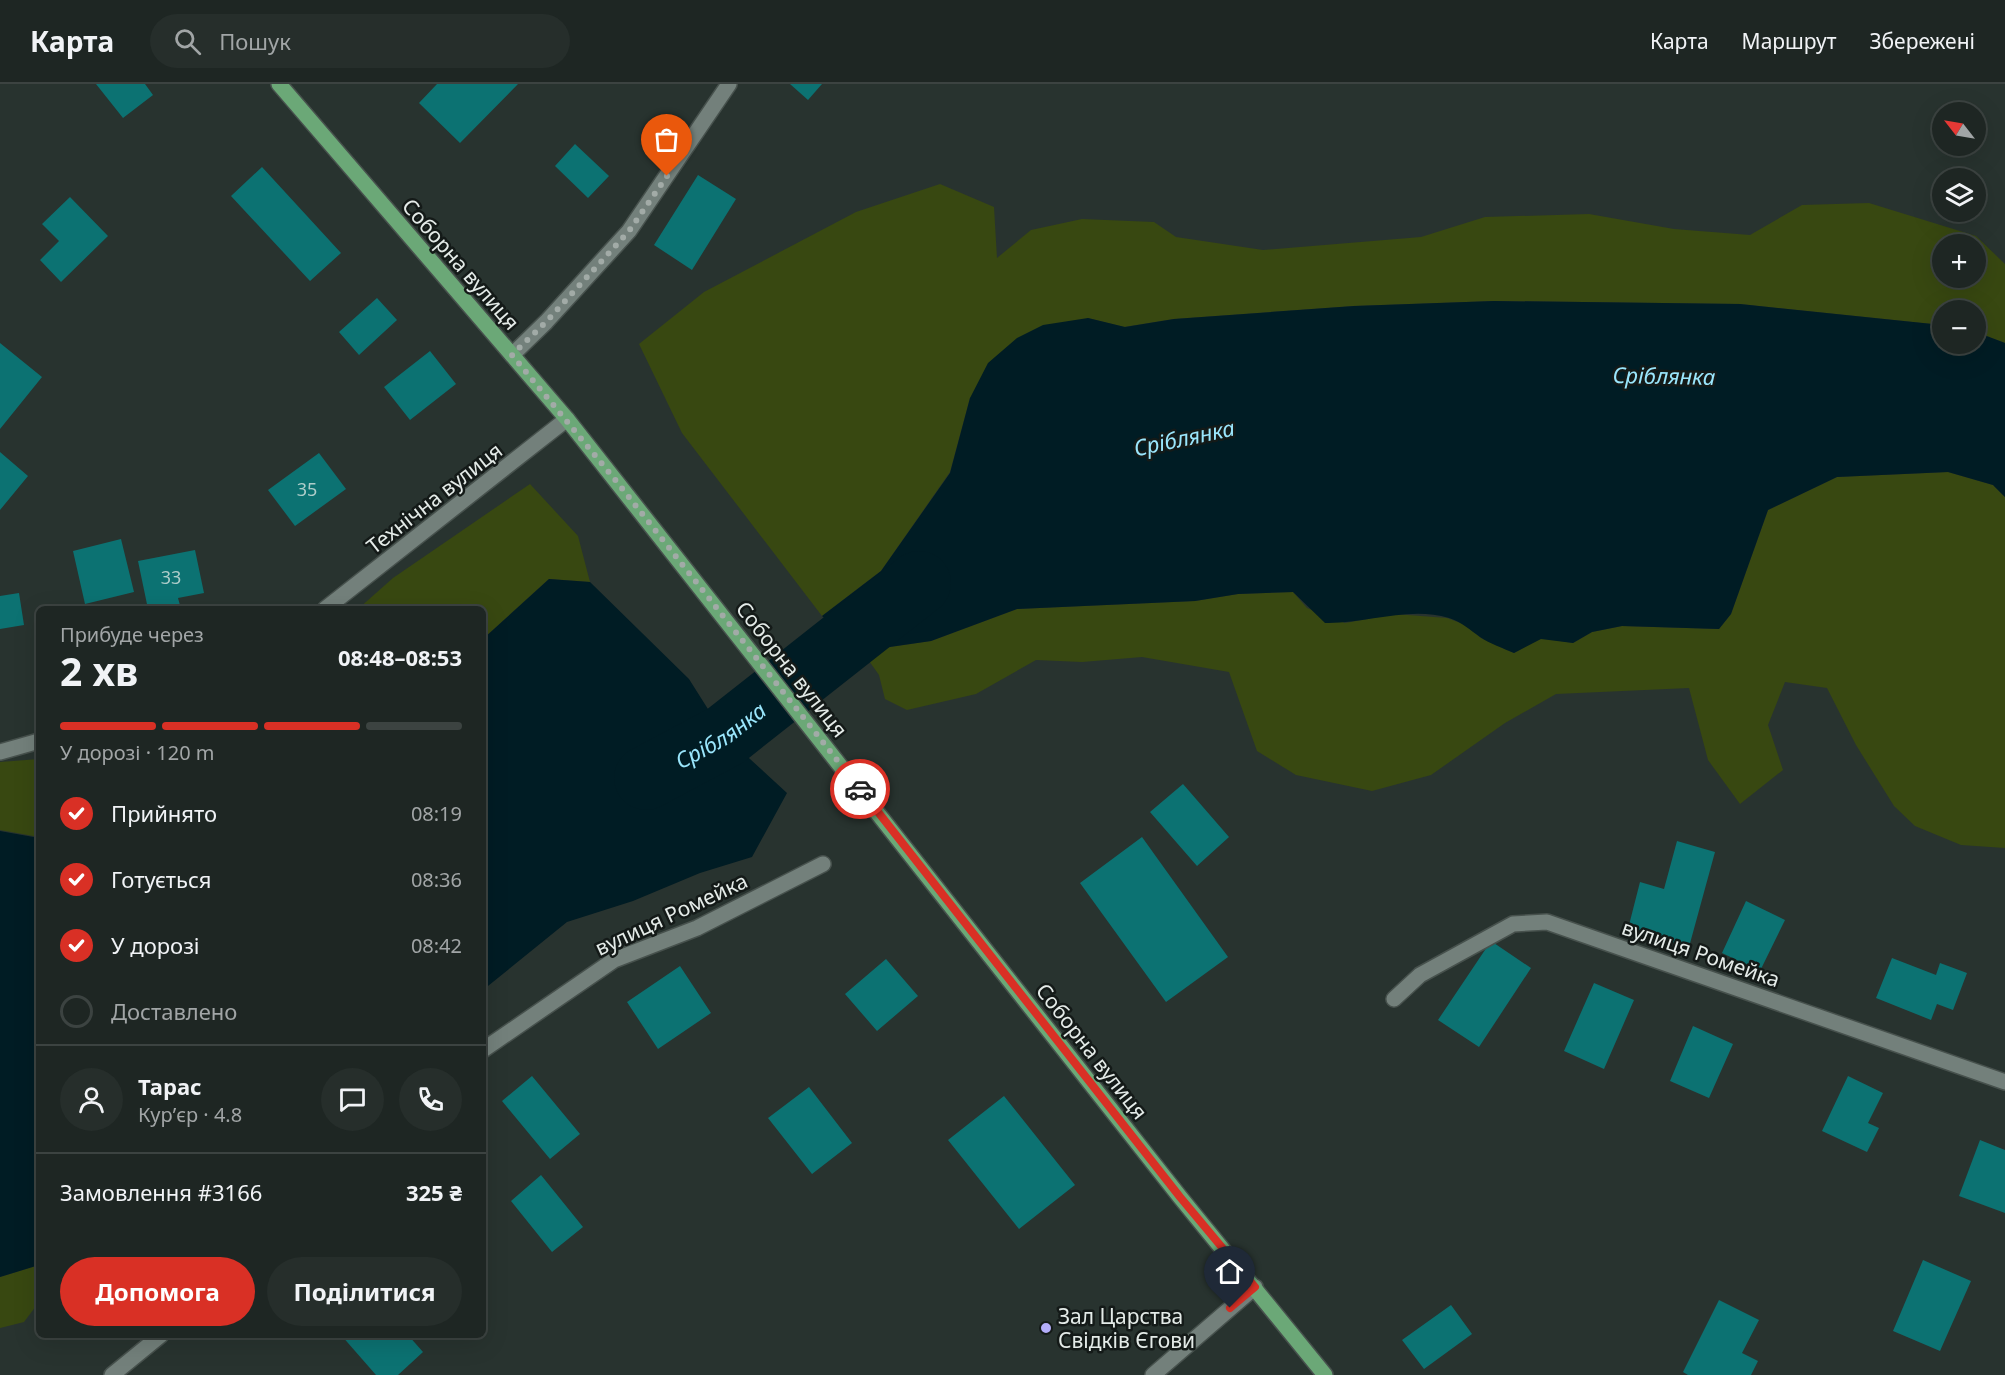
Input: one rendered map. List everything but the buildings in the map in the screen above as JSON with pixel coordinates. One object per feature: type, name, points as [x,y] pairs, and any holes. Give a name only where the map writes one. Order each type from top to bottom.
[{"type":"main road","name":"Соборна вулиця","points":[[279,84],[567,419],[1180,1197],[1325,1375]]},
{"type":"street","points":[[512,355],[546,322],[629,231],[729,84]]},
{"type":"street","name":"Технічна вулиця","points":[[329,606],[567,419]]},
{"type":"street","points":[[0,752],[36,742]]},
{"type":"street","name":"вулиця Ромейка","points":[[486,1048],[614,960],[697,928],[823,864]]},
{"type":"street","name":"вулиця Ромейка","points":[[1395,999],[1420,975],[1513,924],[1547,922],[2005,1082]]},
{"type":"street","points":[[1153,1375],[1255,1287]]},
{"type":"street","points":[[112,1375],[157,1338]]},
{"type":"green space","points":[[940,184],[994,207],[997,258],[1031,230],[1082,219],[1154,222],[1176,237],[1263,250],[1421,237],[1485,217],[1589,214],[1674,229],[1750,235],[1802,205],[1869,203],[1970,234],[1932,234],[1932,288],[1986,288],[1986,246],[2005,264],[2005,343],[1986,336],[1986,300],[1932,300],[1932,324],[1740,304],[1494,301],[1354,306],[1174,319],[1124,327],[1088,318],[970,398],[950,472],[881,571],[822,616],[682,433],[639,344],[704,292],[856,212]]},
{"type":"green space","points":[[1948,472],[1993,485],[2005,497],[2005,848],[1961,845],[1915,826],[1894,806],[1856,745],[1827,688],[1785,682],[1768,725],[1783,770],[1740,804],[1708,760],[1689,688],[1556,694],[1505,723],[1431,775],[1372,791],[1296,775],[1257,751],[1229,672],[1142,657],[1082,662],[1036,660],[976,694],[907,710],[885,699],[879,675],[862,651],[931,641],[1017,609],[1195,601],[1238,594],[1293,592],[1307,608],[1345,623],[1395,614],[1447,618],[1466,625],[1481,638],[1514,653],[1541,638],[1573,643],[1592,632],[1622,626],[1719,629],[1731,614],[1768,510],[1837,477]]},
{"type":"green space","points":[[530,484],[578,536],[590,582],[549,579],[486,636],[486,606],[361,606],[393,578]]},
{"type":"green space","points":[[36,759],[36,836],[0,830],[0,762]]},
{"type":"green space","points":[[36,1266],[36,1306],[24,1322],[0,1328],[0,1277]]},
{"type":"water","points":[[1494,301],[1740,304],[1932,324],[1932,354],[1986,354],[1986,336],[2005,343],[2005,497],[1993,485],[1948,472],[1837,477],[1768,510],[1731,614],[1719,629],[1622,626],[1592,632],[1573,643],[1541,639],[1514,653],[1492,644],[1458,622],[1434,615],[1403,615],[1325,623],[1293,592],[1238,594],[1195,601],[1017,609],[931,641],[862,651],[822,616],[881,571],[950,473],[970,398],[988,363],[1017,338],[1043,325],[1088,318],[1125,327],[1174,319],[1354,306]]},
{"type":"water","points":[[549,579],[590,582],[689,679],[725,736],[787,793],[752,857],[700,873],[633,901],[567,922],[486,988],[486,636]]},
{"type":"water","points":[[0,831],[36,837],[36,1266],[0,1277]]},
{"type":"waterway","name":"Сріблянка","points":[[646,778],[725,736],[919,583]]},
{"type":"way so far","points":[[667,176],[629,231],[546,322],[512,355],[567,419],[860,789]]},
{"type":"place","name":"Зал Царства Свідків Єгови","points":[[1046,1328]]},
{"type":"route","points":[[860,789],[1180,1197],[1255,1287],[1230,1308]]}]
